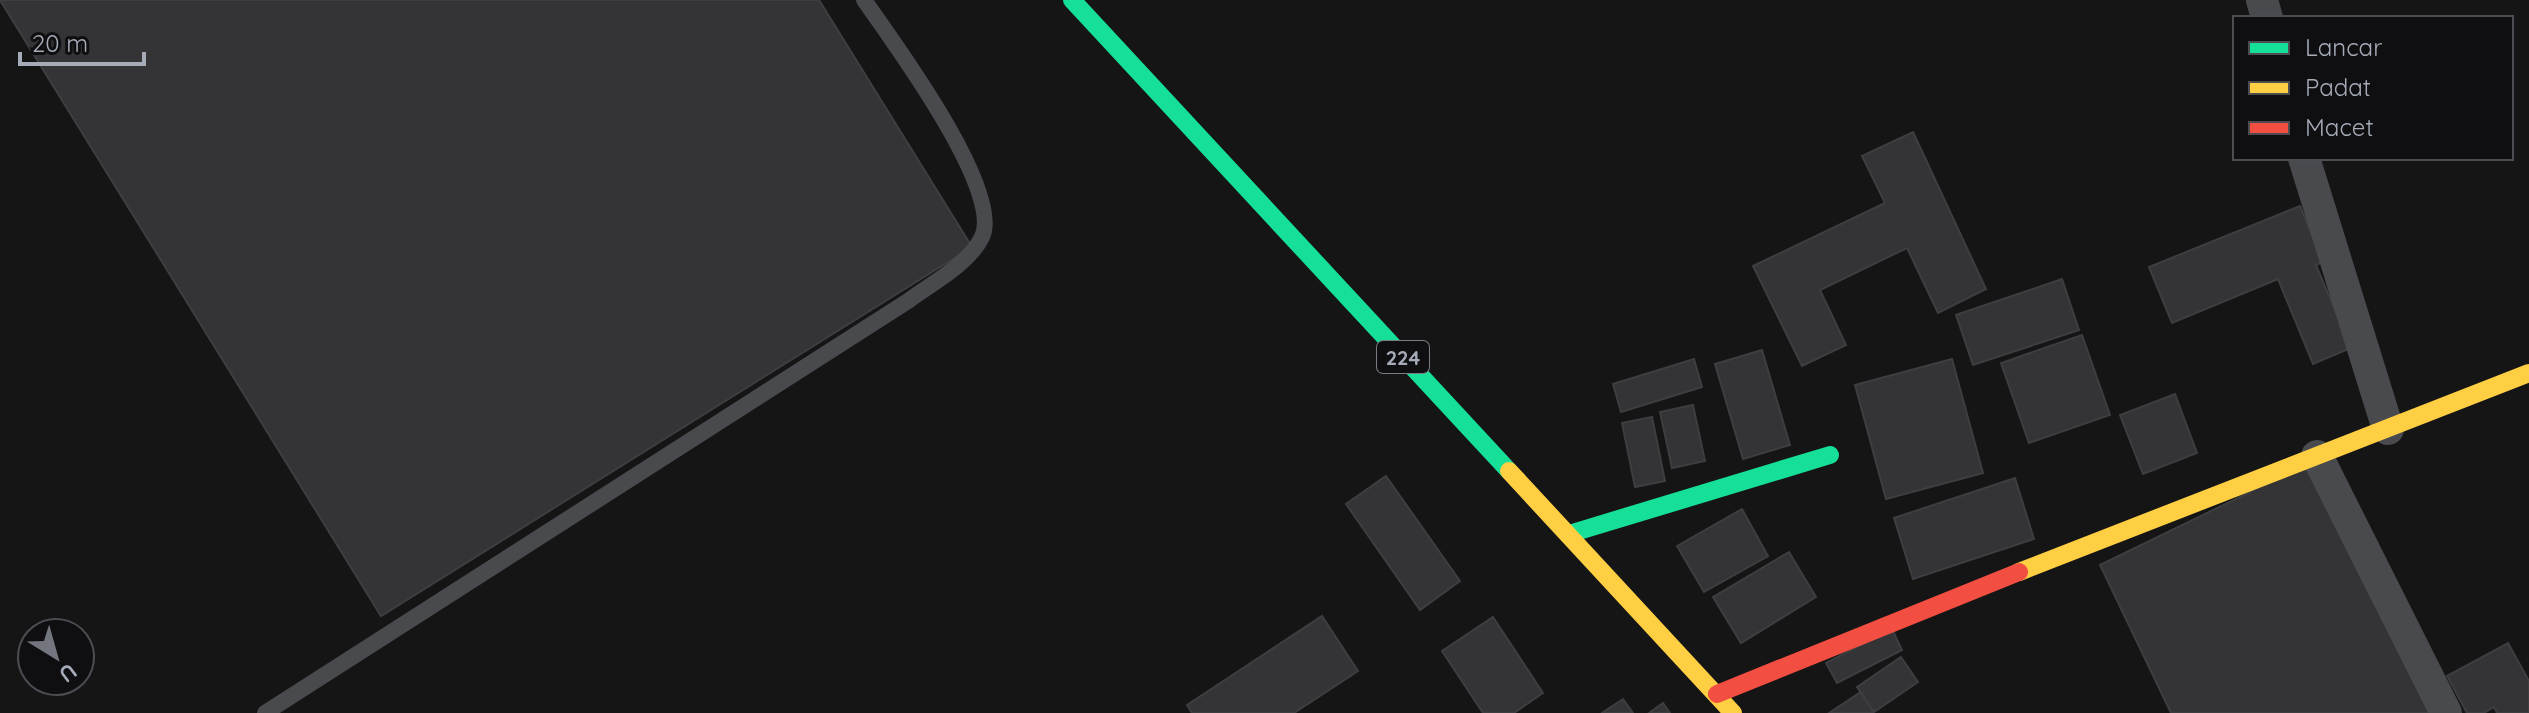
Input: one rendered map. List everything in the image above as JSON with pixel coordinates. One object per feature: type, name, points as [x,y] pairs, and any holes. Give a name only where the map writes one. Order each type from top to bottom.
[{"type":"street","name":"224","points":[[1072,0],[1733,713]]},
{"type":"street","points":[[2305,160],[2388,429]]},
{"type":"street","points":[[1717,694],[2125,529],[2529,373]]},
{"type":"street","points":[[1569,534],[1830,455]]},
{"type":"street","points":[[2317,456],[2446,713]]},
{"type":"lane","points":[[265,713],[908,301],[976,247],[985,225],[978,186],[934,104],[864,0]]},
{"type":"building","points":[[0,0],[819,0],[972,247],[381,616]]},
{"type":"building","points":[[1913,132],[1986,289],[1938,313],[1907,248],[1820,290],[1846,345],[1802,366],[1753,266],[1885,203],[1862,156]]},
{"type":"building","points":[[2300,206],[2323,262],[2316,265],[2351,348],[2313,364],[2278,279],[2172,323],[2149,267]]},
{"type":"building","points":[[2062,279],[2079,330],[1973,365],[1956,315]]},
{"type":"building","points":[[2082,335],[2110,415],[2029,443],[2001,363]]},
{"type":"building","points":[[1762,350],[1790,445],[1743,459],[1715,364]]},
{"type":"building","points":[[1694,359],[1702,387],[1621,412],[1613,384]]},
{"type":"building","points":[[1952,359],[1983,473],[1886,499],[1855,385]]},
{"type":"building","points":[[2175,394],[2197,453],[2143,474],[2120,415]]},
{"type":"building","points":[[1693,405],[1705,461],[1672,468],[1660,412]]},
{"type":"building","points":[[1652,417],[1665,481],[1635,487],[1622,423]]},
{"type":"building","points":[[2314,461],[2435,713],[2171,713],[2100,565]]},
{"type":"building","points":[[1386,476],[1460,581],[1420,610],[1346,504]]},
{"type":"building","points":[[2015,478],[2034,539],[1913,579],[1894,518]]},
{"type":"building","points":[[1742,509],[1768,556],[1704,592],[1677,546]]},
{"type":"building","points":[[1789,552],[1816,597],[1741,643],[1713,597]]},
{"type":"building","points":[[1322,616],[1358,671],[1294,713],[1192,713],[1187,705]]},
{"type":"building","points":[[1493,617],[1543,693],[1514,713],[1483,713],[1442,651]]},
{"type":"building","points":[[1892,629],[1902,650],[1837,683],[1826,663]]},
{"type":"building","points":[[2508,643],[2529,681],[2529,713],[2497,713],[2494,707],[2484,713],[2467,713],[2447,676]]},
{"type":"building","points":[[1901,657],[1918,682],[1874,712],[1857,687]]},
{"type":"building","points":[[1861,692],[1874,713],[1829,713]]},
{"type":"building","points":[[1623,699],[1633,713],[1602,713]]},
{"type":"building","points":[[1663,703],[1670,713],[1649,713]]},
{"type":"traffic: fast","points":[[1072,0],[1509,471]]},
{"type":"traffic: fast","points":[[1569,534],[1830,455]]},
{"type":"traffic: slow","points":[[2019,572],[2529,373]]},
{"type":"traffic: slow","points":[[1509,471],[1733,713]]},
{"type":"traffic: jam","points":[[1717,694],[2019,572]]}]
